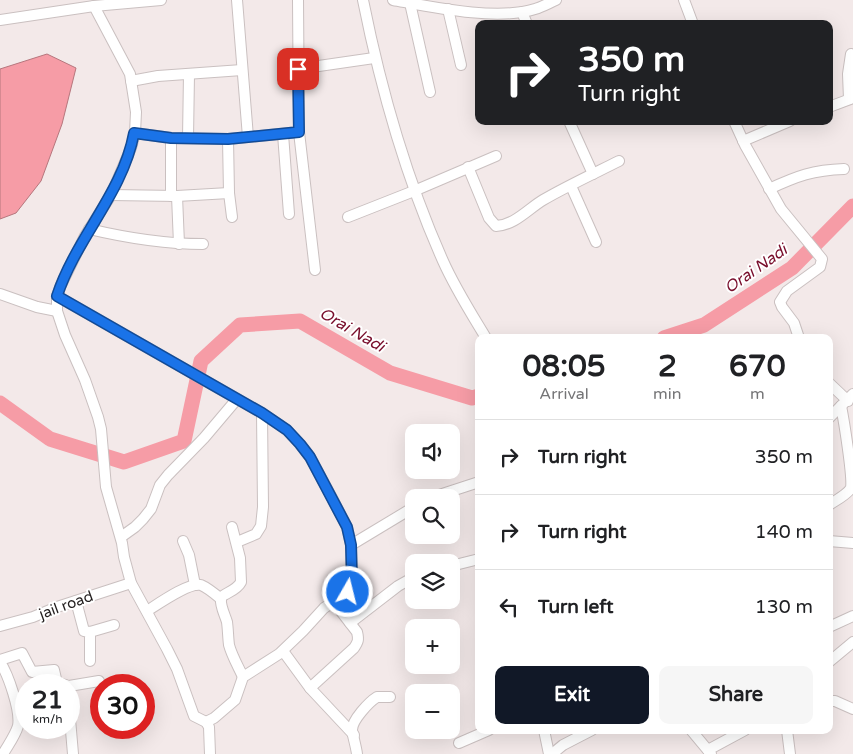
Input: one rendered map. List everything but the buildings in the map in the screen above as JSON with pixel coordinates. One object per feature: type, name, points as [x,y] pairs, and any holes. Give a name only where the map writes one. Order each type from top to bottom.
[{"type":"street","points":[[0,20],[87,5],[161,0]]},
{"type":"street","points":[[237,0],[248,138]]},
{"type":"street","points":[[298,0],[299,132],[315,270]]},
{"type":"street","points":[[363,0],[374,58],[414,192],[444,263],[484,334]]},
{"type":"street","points":[[393,0],[471,12],[522,12],[556,0]]},
{"type":"street","points":[[684,0],[692,20]]},
{"type":"street","points":[[410,3],[430,92]]},
{"type":"street","points":[[87,5],[120,54],[131,81],[136,112],[134,133],[132,148],[111,195],[89,230],[61,284],[57,296],[57,311],[101,429],[106,487],[121,537],[131,583],[177,669],[194,716],[206,722],[209,727],[211,735],[210,754]]},
{"type":"street","points":[[448,9],[461,65]]},
{"type":"street","points":[[522,12],[525,20]]},
{"type":"street","points":[[833,105],[851,98],[848,74],[851,54]]},
{"type":"street","points":[[298,69],[374,58]]},
{"type":"street","points":[[131,81],[158,76],[242,70]]},
{"type":"street","points":[[188,138],[189,74]]},
{"type":"street","points":[[572,125],[593,174]]},
{"type":"street","points":[[736,125],[781,209],[822,259],[820,267],[787,291],[780,302],[794,323],[798,334]]},
{"type":"street","points":[[743,141],[781,125]]},
{"type":"street","points":[[134,133],[171,138],[228,139],[299,132]]},
{"type":"street","points":[[283,134],[289,214]]},
{"type":"street","points":[[171,138],[179,244]]},
{"type":"street","points":[[228,139],[229,192],[232,217]]},
{"type":"street","points":[[348,217],[414,192],[496,156]]},
{"type":"street","points":[[468,168],[489,218],[496,226],[503,226],[541,201],[619,161]]},
{"type":"street","points":[[769,189],[792,178],[812,172],[844,169]]},
{"type":"street","points":[[571,186],[596,242]]},
{"type":"street","points":[[111,195],[174,196],[229,192]]},
{"type":"street","points":[[89,230],[123,238],[179,244],[203,244]]},
{"type":"street","points":[[0,294],[37,307],[57,311]]},
{"type":"street","points":[[57,296],[262,413],[287,430],[310,457],[347,527],[351,545],[351,587],[348,592],[333,601],[283,651],[243,677],[235,700],[214,718],[206,722]]},
{"type":"street","points":[[833,387],[847,400],[852,489],[833,501]]},
{"type":"street","points":[[121,537],[143,519],[151,509],[160,485],[237,399]]},
{"type":"street","points":[[833,414],[847,400]]},
{"type":"street","points":[[237,542],[256,534],[261,526],[263,507],[262,413]]},
{"type":"street","points":[[458,489],[475,483]]},
{"type":"street","points":[[351,545],[405,512]]},
{"type":"street","points":[[221,599],[223,596],[234,591],[241,582],[237,542],[232,527]]},
{"type":"street","points":[[184,541],[195,585]]},
{"type":"street","points":[[833,542],[853,544]]},
{"type":"street","points":[[460,564],[475,560]]},
{"type":"street","points":[[350,623],[405,582]]},
{"type":"street","name":"jail road","points":[[0,626],[131,583]]},
{"type":"street","points":[[147,611],[188,587],[195,585],[207,588],[221,599],[227,622],[230,646],[243,677]]},
{"type":"street","points":[[76,600],[84,631],[90,632],[114,625]]},
{"type":"street","points":[[310,688],[354,648],[358,642],[357,632],[333,601]]},
{"type":"street","points":[[833,625],[853,616]]},
{"type":"street","points":[[90,632],[90,661]]},
{"type":"street","points":[[833,659],[853,642]]},
{"type":"street","points":[[283,651],[310,688],[354,735]]},
{"type":"street","points":[[4,754],[16,731],[18,712],[6,673],[0,661],[22,653],[32,672],[54,670],[55,674]]},
{"type":"street","points":[[356,754],[352,726],[371,701],[377,697],[390,697]]},
{"type":"street","points":[[833,701],[853,708]]},
{"type":"street","points":[[459,743],[480,734]]},
{"type":"street","points":[[545,734],[551,754],[563,745],[584,734]]},
{"type":"street","points":[[693,734],[709,752],[739,734]]},
{"type":"street","points":[[788,734],[790,754]]},
{"type":"street","points":[[72,739],[74,754]]},
{"type":"shaded area","points":[[47,54],[76,68],[62,124],[41,181],[16,213],[0,219],[0,69]]},
{"type":"waterway","name":"Orai Nadi","points":[[676,334],[704,325],[792,268],[853,206]]},
{"type":"waterway","name":"Orai Nadi","points":[[0,403],[50,439],[124,462],[184,441],[201,361],[240,325],[300,321],[390,373],[472,398],[475,397]]},
{"type":"route","points":[[298,69],[299,132],[228,139],[171,138],[134,133],[132,148],[111,195],[85,236],[57,296],[262,413],[287,430],[310,457],[347,527],[351,545],[352,582],[348,592]]}]
